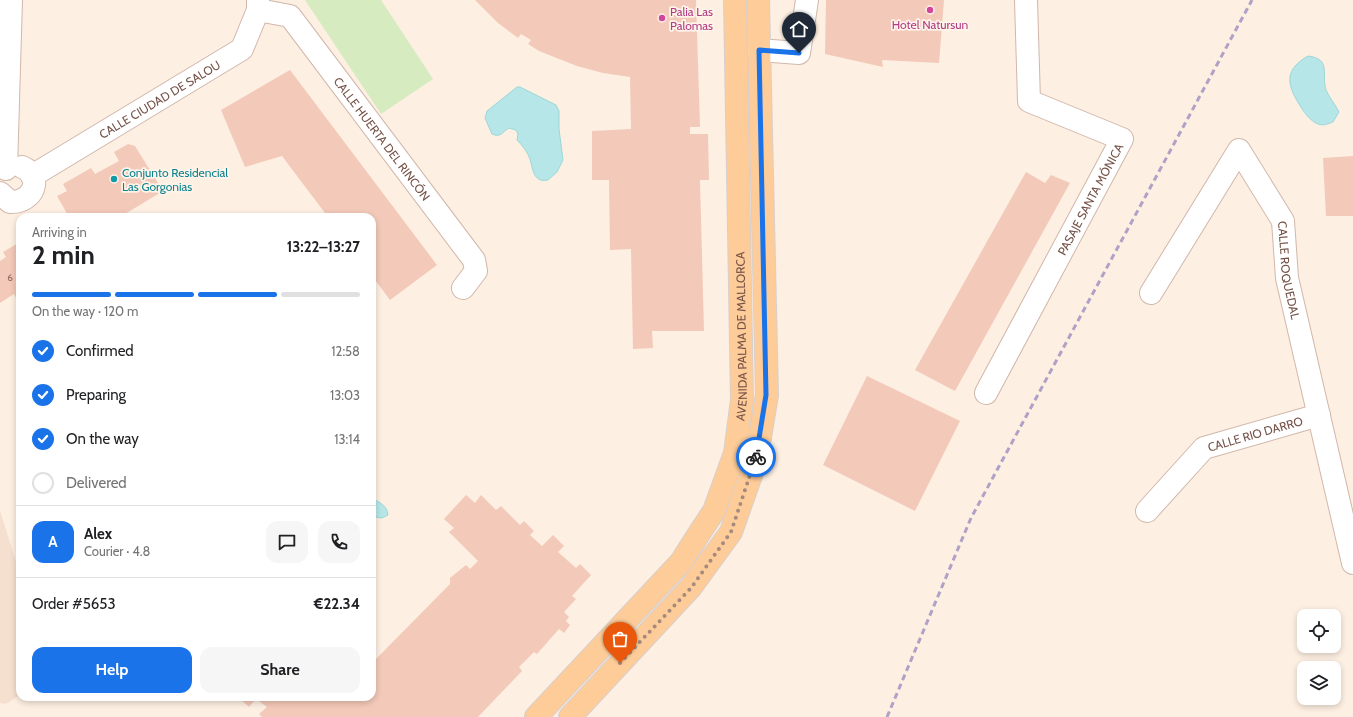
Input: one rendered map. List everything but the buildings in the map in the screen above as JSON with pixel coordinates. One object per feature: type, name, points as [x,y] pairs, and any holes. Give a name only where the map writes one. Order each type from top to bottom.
[{"type":"main road","name":"AVENIDA PALMA DE MALLORCA","points":[[536,717],[681,562],[714,511],[735,453],[742,400],[735,0]]},
{"type":"main road","name":"AVENIDA PALMA DE MALLORCA","points":[[570,717],[691,588],[731,532],[756,461],[766,395],[758,0]]},
{"type":"street","points":[[2,198],[16,202],[28,198],[33,188],[32,176],[28,171],[18,166],[3,172],[11,0]]},
{"type":"street","points":[[759,50],[799,53],[806,0]]},
{"type":"street","name":"PASAJE SANTA MÓNICA","points":[[986,393],[1122,139],[1029,101],[1026,0]]},
{"type":"street","name":"CALLE HUERTA DEL RINCÓN","points":[[264,3],[290,16],[474,260],[476,271],[463,288]]},
{"type":"street","name":"CALLE CIUDAD DE SALOU","points":[[32,176],[242,49],[264,3]]},
{"type":"street","name":"CALLE ROQUEDAL","points":[[1151,293],[1238,150],[1283,221],[1287,278],[1353,563]]},
{"type":"street","name":"CALLE RIO DARRO","points":[[1147,511],[1204,448],[1319,415]]},
{"type":"shaded area","points":[[0,511],[16,561],[16,698],[6,704],[0,703]]},
{"type":"green space","points":[[305,0],[381,0],[433,79],[381,114]]},
{"type":"water","points":[[1308,56],[1320,60],[1323,64],[1326,90],[1339,112],[1333,122],[1327,124],[1322,125],[1315,123],[1305,113],[1295,96],[1290,83],[1290,77],[1295,66]]},
{"type":"water","points":[[517,87],[520,87],[556,105],[559,111],[559,129],[563,160],[557,172],[548,180],[539,179],[534,174],[527,153],[517,140],[518,134],[516,130],[509,128],[499,135],[492,134],[485,118],[487,111]]},
{"type":"water","points":[[376,500],[386,509],[388,515],[382,518],[376,517]]},
{"type":"railway","points":[[887,717],[971,518],[1252,0]]},
{"type":"way so far","points":[[620,663],[691,588],[731,532],[756,461],[756,457]]},
{"type":"place","name":"Hotel Natursun","points":[[930,10]]},
{"type":"place","name":"Palia Las Palomas","points":[[662,18]]},
{"type":"place","name":"Conjunto Residencial Las Gorgonias","points":[[114,179]]},
{"type":"route","points":[[756,457],[766,395],[759,50],[799,53]]}]
